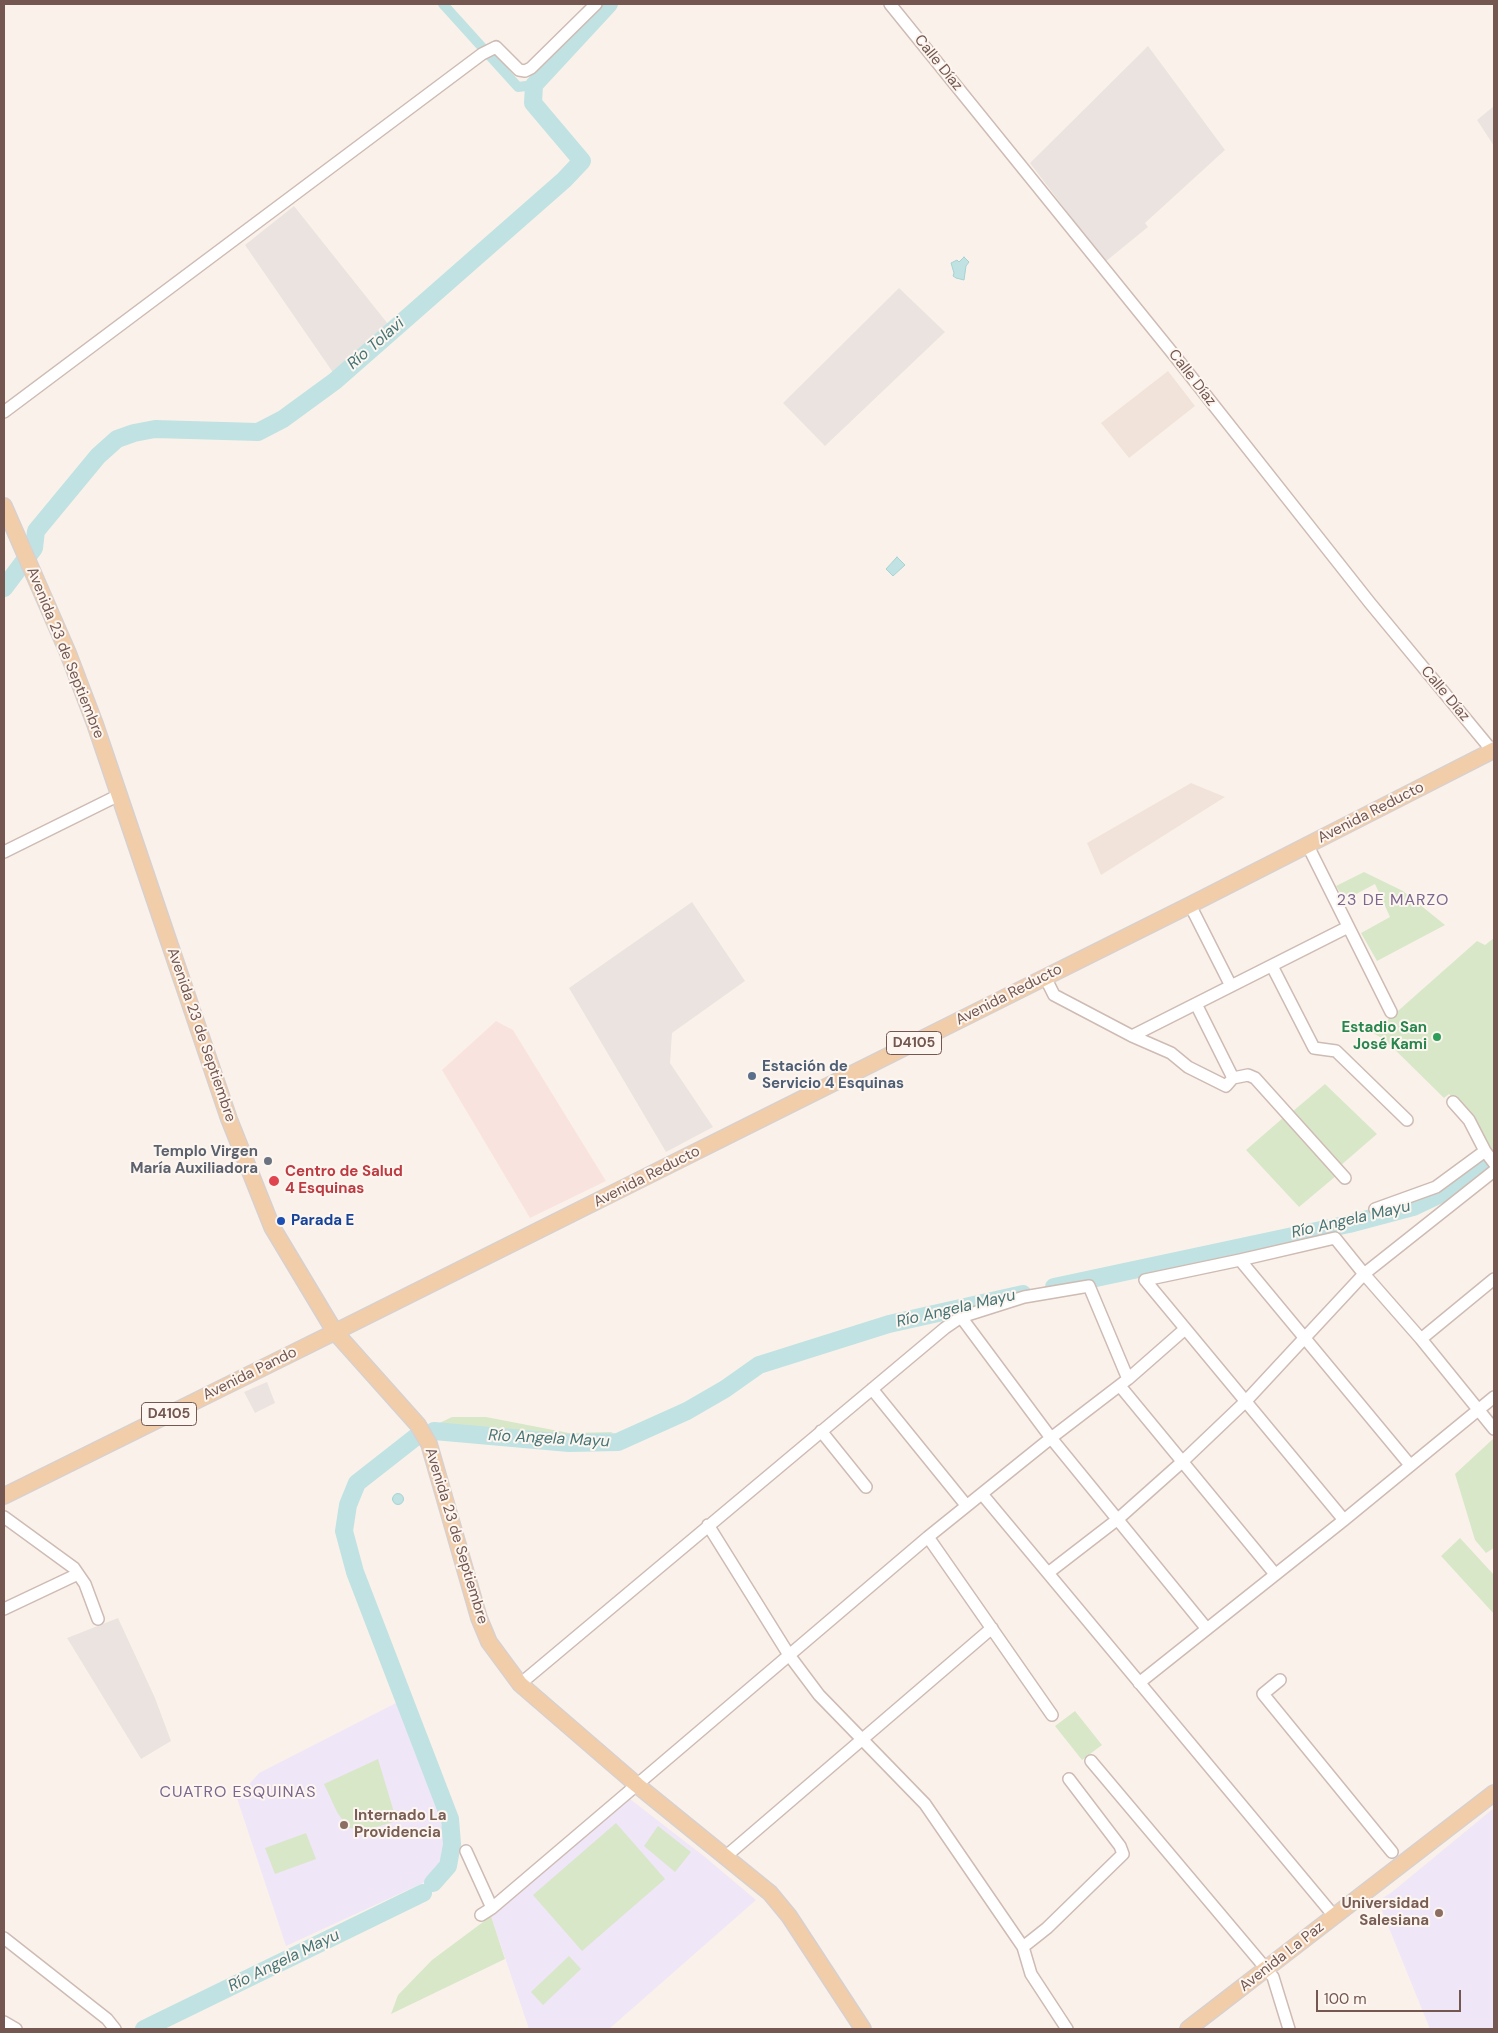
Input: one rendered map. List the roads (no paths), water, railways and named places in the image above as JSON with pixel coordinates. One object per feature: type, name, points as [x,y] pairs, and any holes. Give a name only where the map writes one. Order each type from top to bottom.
[{"type":"main road","name":"Avenida 23 de Septiembre","points":[[4,506],[68,653],[120,795],[238,1141],[272,1227],[335,1332],[418,1425],[429,1444],[479,1618],[489,1642],[520,1684],[637,1785],[770,1893],[789,1916],[863,2029]]},
{"type":"main road","name":"Avenida Reducto","points":[[335,1332],[1308,846],[1494,751]]},
{"type":"main road","name":"Avenida Pando","points":[[4,1496],[335,1332]]},
{"type":"main road","name":"Avenida La Paz","points":[[1188,2029],[1494,1792]]},
{"type":"street","points":[[4,412],[487,51],[496,46],[519,70],[525,71],[531,68],[596,4]]},
{"type":"street","name":"Calle Díaz","points":[[890,4],[1168,348],[1370,603],[1494,751]]},
{"type":"street","points":[[4,852],[120,795]]},
{"type":"street","points":[[1308,846],[1391,1012]]},
{"type":"street","points":[[1190,905],[1231,986]]},
{"type":"street","points":[[1132,1036],[1348,927]]},
{"type":"street","points":[[1272,966],[1314,1048],[1336,1051],[1407,1120]]},
{"type":"street","points":[[1045,977],[1054,995],[1132,1036],[1171,1053],[1188,1067],[1226,1086],[1233,1078],[1248,1075],[1255,1078],[1345,1178]]},
{"type":"street","points":[[1196,1004],[1233,1078]]},
{"type":"street","points":[[1453,1102],[1469,1120],[1485,1151],[1494,1163]]},
{"type":"street","points":[[1375,1209],[1436,1186],[1485,1151]]},
{"type":"street","points":[[1048,1573],[1118,1519],[1182,1462],[1246,1401],[1364,1274],[1494,1171]]},
{"type":"street","points":[[1344,1520],[1145,1280],[1335,1238],[1494,1429]]},
{"type":"street","points":[[1240,1260],[1410,1465]]},
{"type":"street","points":[[1421,1339],[1494,1279]]},
{"type":"street","points":[[520,1684],[945,1328],[962,1317],[1024,1297],[1089,1286],[1124,1383],[1182,1462],[1275,1574]]},
{"type":"street","points":[[962,1317],[1051,1438],[1207,1629]]},
{"type":"street","points":[[481,1915],[492,1908],[966,1505],[1124,1383],[1186,1329]]},
{"type":"street","points":[[872,1389],[966,1505]]},
{"type":"street","points":[[1139,1683],[1344,1520],[1494,1397]]},
{"type":"street","points":[[821,1431],[866,1487]]},
{"type":"street","points":[[982,1494],[1334,1916]]},
{"type":"street","points":[[4,1517],[74,1568],[85,1584],[98,1619]]},
{"type":"street","points":[[708,1525],[789,1655],[819,1695],[925,1804],[1023,1947],[1031,1974],[1066,2029]]},
{"type":"street","points":[[928,1537],[1052,1715]]},
{"type":"street","points":[[4,1609],[78,1574]]},
{"type":"street","points":[[725,1857],[992,1628]]},
{"type":"street","points":[[1280,1680],[1263,1694],[1392,1852]]},
{"type":"street","points":[[1091,1761],[1273,1977],[1289,2029]]},
{"type":"street","points":[[1023,1947],[1047,1928],[1123,1854],[1120,1846],[1069,1778]]},
{"type":"street","points":[[466,1851],[492,1908]]},
{"type":"street","points":[[4,1938],[107,2019],[115,2029]]},
{"type":"street","points":[[4,2022],[16,2029]]},
{"type":"water","points":[[964,257],[969,262],[966,266],[964,280],[953,276],[951,263],[957,260],[959,262]]},
{"type":"water","points":[[897,557],[905,565],[893,576],[886,569]]},
{"type":"water","points":[[398,1493],[404,1499],[398,1505],[392,1499]]},
{"type":"waterway","points":[[443,4],[518,87],[534,85]]},
{"type":"waterway","name":"Río Tolavi","points":[[4,588],[34,548],[36,531],[98,456],[117,439],[155,429],[258,432],[283,419],[335,381],[564,180],[582,161],[533,103],[534,85],[609,4]]},
{"type":"waterway","name":"Río Angela Mayu","points":[[1054,1287],[1349,1224],[1413,1207],[1451,1189],[1482,1165]]},
{"type":"waterway","name":"Río Angela Mayu","points":[[434,1431],[569,1443],[618,1442],[687,1411],[725,1389],[759,1365],[889,1324],[1023,1294]]},
{"type":"waterway","name":"Río Angela Mayu","points":[[417,1436],[357,1483],[348,1505],[344,1531],[355,1572],[450,1819],[452,1844],[448,1866],[433,1883]]},
{"type":"waterway","name":"Río Angela Mayu","points":[[144,2029],[423,1893]]},
{"type":"place","name":"Estadio San José Kami","points":[[1437,1037]]},
{"type":"place","name":"Estación de Servicio 4 Esquinas","points":[[752,1076]]},
{"type":"place","name":"Templo Virgen María Auxiliadora","points":[[268,1161]]},
{"type":"place","name":"Centro de Salud 4 Esquinas","points":[[274,1181]]},
{"type":"place","name":"Parada E","points":[[281,1221]]},
{"type":"place","name":"Internado La Providencia","points":[[344,1825]]},
{"type":"place","name":"Universidad Salesiana","points":[[1439,1913]]},
{"type":"district","name":"23 DE MARZO","points":[[1393,901]]},
{"type":"district","name":"CUATRO ESQUINAS","points":[[238,1793]]}]
